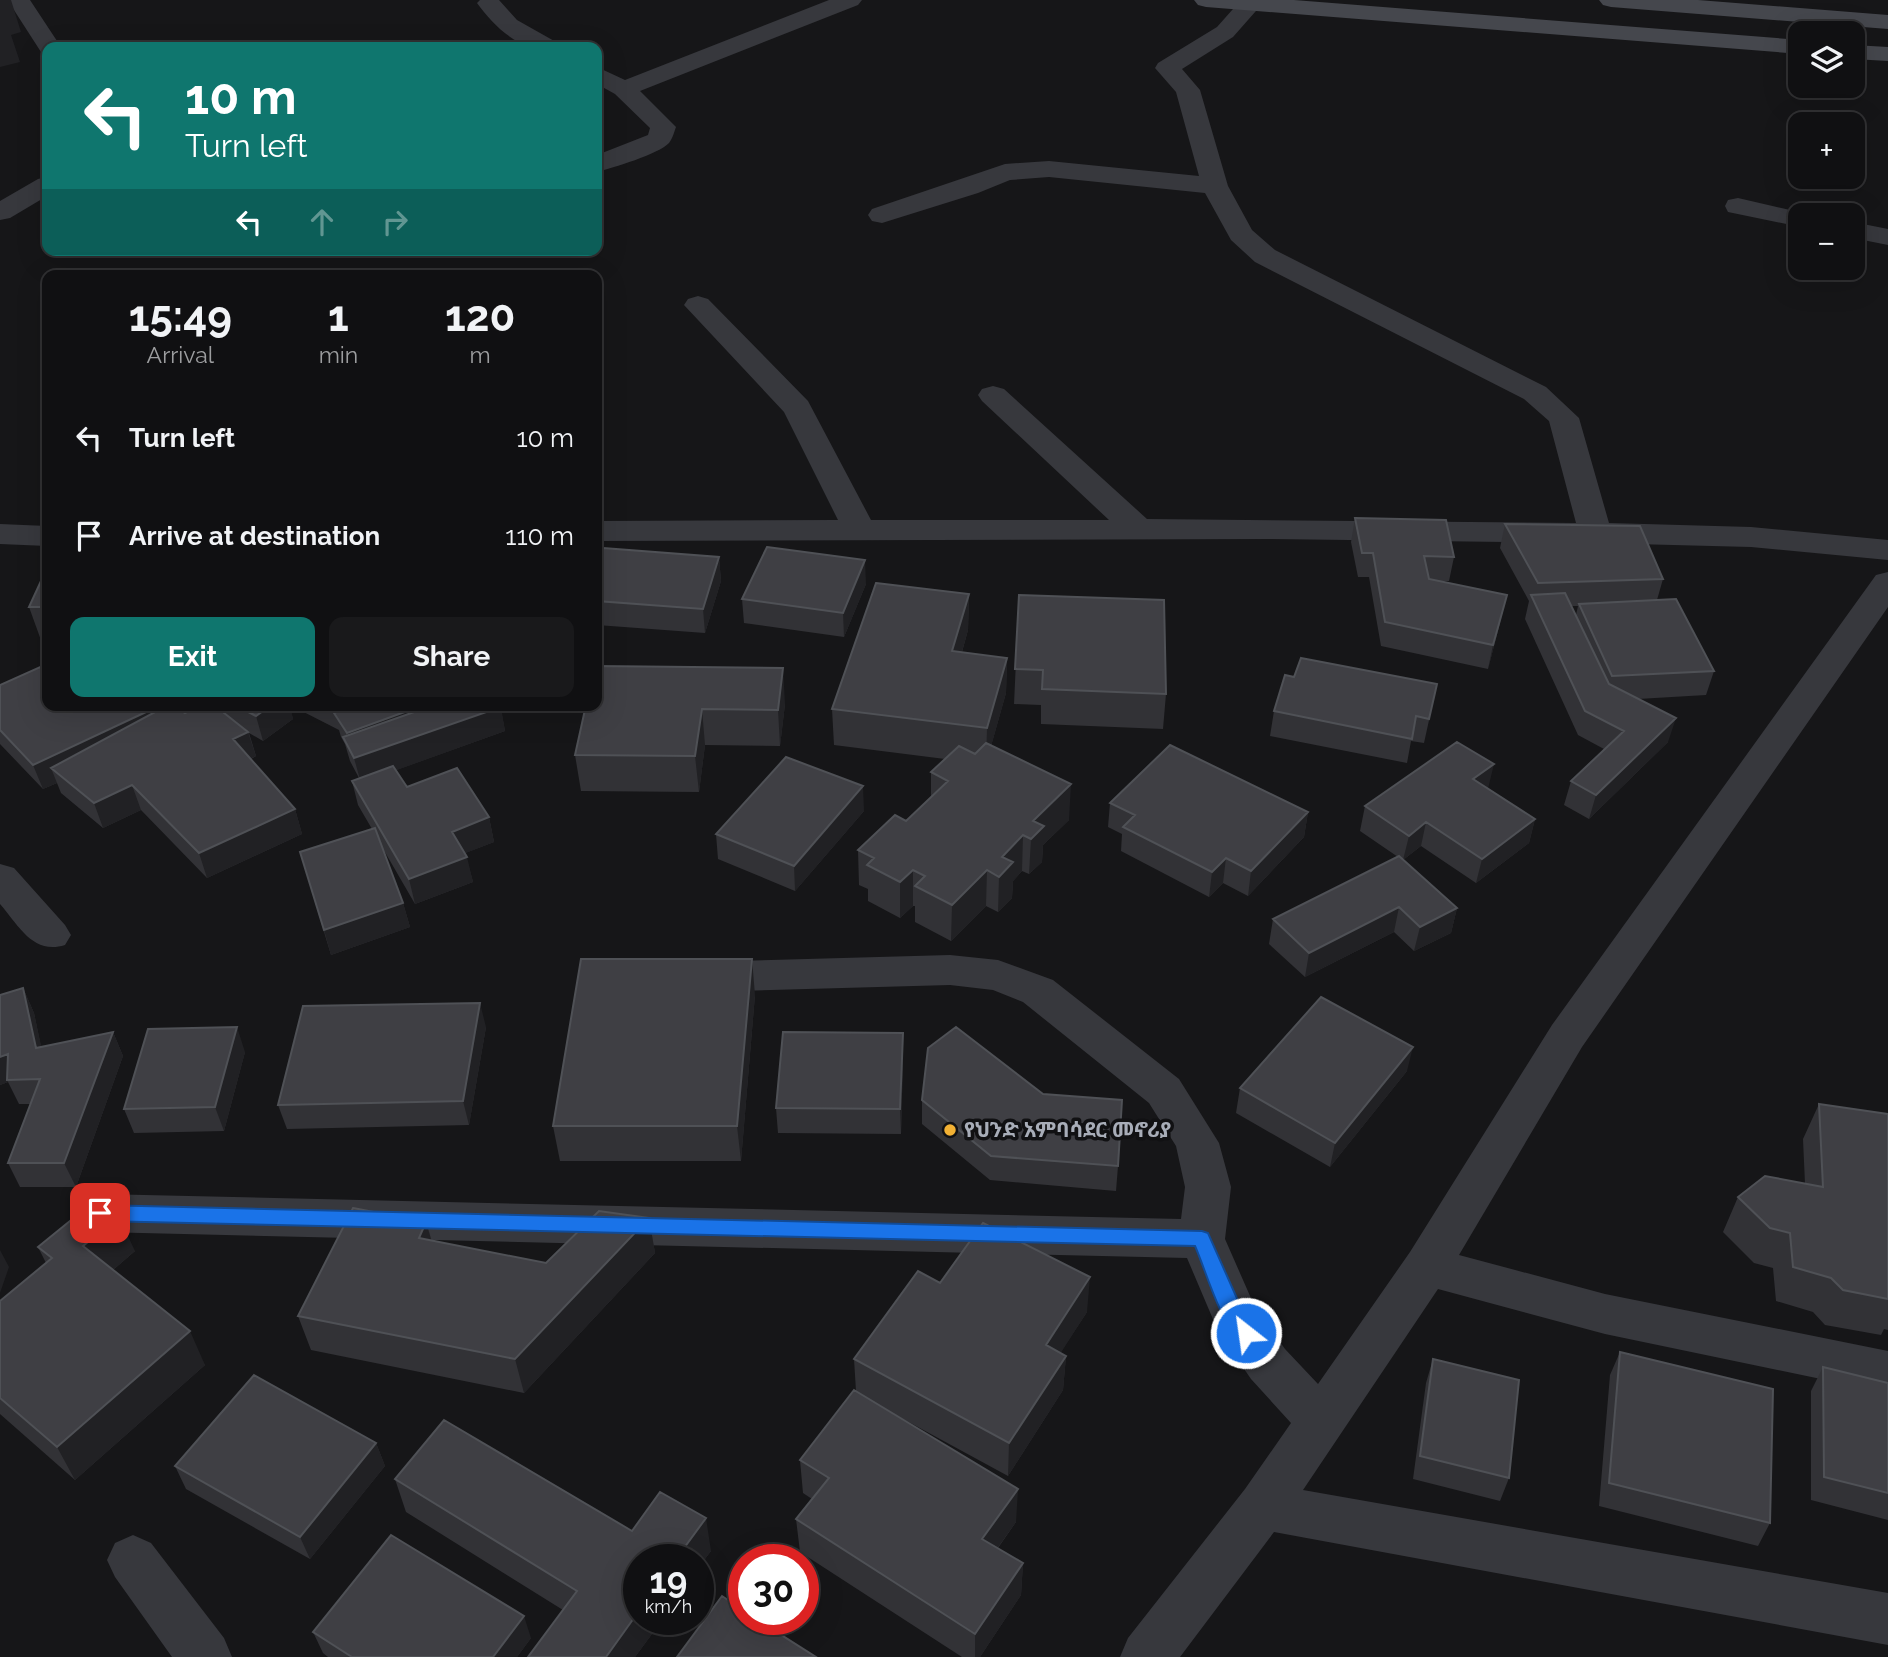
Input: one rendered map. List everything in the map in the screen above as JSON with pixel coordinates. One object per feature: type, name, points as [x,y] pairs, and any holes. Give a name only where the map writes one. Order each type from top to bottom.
[{"type":"main road","points":[[1206,0],[1788,46]]},
{"type":"main road","points":[[1611,0],[1888,22]]},
{"type":"main road","points":[[1865,53],[1888,54]]},
{"type":"street","points":[[14,0],[20,2],[46,42]]},
{"type":"street","points":[[624,89],[850,0]]},
{"type":"street","points":[[489,3],[509,25],[539,42]]},
{"type":"street","points":[[1251,3],[1225,33],[1167,68],[1188,90],[1215,186],[1241,234],[1265,256],[1535,393],[1563,418],[1595,533]]},
{"type":"street","points":[[602,77],[624,89],[663,127],[659,139],[602,162]]},
{"type":"street","points":[[882,215],[969,187],[1005,172],[1049,169],[1215,186]]},
{"type":"street","points":[[0,212],[42,188]]},
{"type":"street","points":[[1738,206],[1788,216]]},
{"type":"street","points":[[1865,232],[1888,237]]},
{"type":"street","points":[[698,305],[797,408],[859,530]]},
{"type":"street","points":[[993,395],[1138,529]]},
{"type":"street","points":[[602,531],[1138,529],[1595,533],[1751,537],[1888,550]]},
{"type":"street","points":[[3,537],[42,536]]},
{"type":"street","points":[[1147,1657],[1263,1506],[1427,1266],[1567,1036],[1888,582]]},
{"type":"street","points":[[0,878],[51,936]]},
{"type":"street","points":[[665,978],[950,970],[998,975],[1038,991],[1164,1091],[1198,1143],[1208,1187],[1202,1238],[1235,1317],[1268,1364],[1321,1421]]},
{"type":"street","points":[[100,1213],[1202,1238]]},
{"type":"street","points":[[1427,1266],[1605,1314],[1888,1372]]},
{"type":"street","points":[[1263,1506],[1888,1619]]},
{"type":"street","points":[[133,1560],[205,1657]]},
{"type":"building","points":[[1355,518],[1446,520],[1454,557],[1424,556],[1429,579],[1507,595],[1493,645],[1385,622],[1373,553],[1362,553]]},
{"type":"building","points":[[1505,524],[1640,526],[1663,579],[1538,583]]},
{"type":"building","points":[[767,547],[865,560],[843,613],[742,599]]},
{"type":"building","points":[[603,548],[719,557],[703,609],[602,601]]},
{"type":"building","points":[[42,579],[42,607],[29,607]]},
{"type":"building","points":[[876,583],[969,594],[952,651],[1007,658],[987,728],[832,709]]},
{"type":"building","points":[[1565,593],[1609,684],[1676,718],[1596,795],[1571,781],[1624,731],[1585,711],[1531,595]]},
{"type":"building","points":[[1019,595],[1164,600],[1166,694],[1042,689],[1043,670],[1015,669]]},
{"type":"building","points":[[1676,599],[1714,671],[1612,676],[1579,604]]},
{"type":"building","points":[[1301,658],[1437,684],[1429,719],[1416,716],[1412,739],[1274,711],[1285,675],[1294,677]]},
{"type":"building","points":[[42,666],[42,711],[148,711],[33,765],[0,730],[0,685]]},
{"type":"building","points":[[602,666],[783,668],[778,710],[702,709],[695,756],[575,755],[585,711],[602,711]]},
{"type":"building","points":[[157,711],[222,711],[248,732],[233,739],[295,809],[199,853],[132,785],[94,803],[51,768]]},
{"type":"building","points":[[246,711],[263,711],[256,716]]},
{"type":"building","points":[[339,711],[408,711],[347,733],[334,713]]},
{"type":"building","points":[[417,711],[489,711],[354,758],[343,737]]},
{"type":"building","points":[[1457,742],[1494,764],[1473,779],[1535,819],[1482,859],[1426,822],[1409,836],[1365,806]]},
{"type":"building","points":[[986,743],[1071,784],[1033,821],[1044,826],[1031,839],[1023,835],[1002,857],[1013,862],[999,877],[987,870],[952,905],[915,886],[925,876],[913,870],[900,882],[867,865],[874,858],[858,850],[895,815],[906,821],[948,781],[931,772],[959,746],[975,754]]},
{"type":"building","points":[[1170,745],[1308,812],[1251,871],[1226,858],[1212,872],[1123,827],[1135,815],[1110,803]]},
{"type":"building","points":[[786,757],[863,786],[794,866],[716,834]]},
{"type":"building","points":[[393,766],[407,787],[457,768],[489,817],[452,832],[467,857],[409,879],[352,781]]},
{"type":"building","points":[[375,828],[403,903],[324,930],[300,852]]},
{"type":"building","points":[[1399,856],[1457,908],[1420,927],[1399,907],[1309,953],[1273,919]]},
{"type":"building","points":[[581,959],[752,959],[737,1126],[553,1126]]},
{"type":"building","points":[[23,988],[36,1048],[113,1032],[64,1163],[8,1163],[40,1079],[7,1080],[8,1054],[0,1057],[0,995]]},
{"type":"building","points":[[1321,997],[1413,1047],[1335,1143],[1240,1088]]},
{"type":"building","points":[[480,1003],[463,1101],[278,1105],[303,1006]]},
{"type":"building","points":[[237,1027],[215,1107],[124,1109],[148,1029]]},
{"type":"building","points":[[956,1027],[1043,1094],[1122,1100],[1118,1166],[991,1156],[922,1100],[928,1048]]},
{"type":"building","points":[[783,1032],[903,1033],[900,1109],[776,1108]]},
{"type":"building","points":[[1819,1104],[1888,1114],[1888,1299],[1843,1290],[1831,1278],[1793,1267],[1790,1233],[1770,1228],[1738,1197],[1765,1176],[1823,1187]]},
{"type":"building","points":[[97,1199],[119,1217],[83,1246],[190,1331],[57,1447],[0,1398],[0,1301],[52,1258],[38,1247]]},
{"type":"building","points":[[353,1208],[426,1222],[419,1238],[546,1263],[599,1211],[649,1218],[515,1359],[298,1316]]},
{"type":"building","points":[[983,1223],[1090,1277],[1046,1345],[1066,1356],[1009,1443],[854,1359],[918,1271],[940,1283]]},
{"type":"building","points":[[1620,1352],[1773,1389],[1770,1523],[1609,1483]]},
{"type":"building","points":[[1433,1359],[1519,1380],[1509,1478],[1420,1456]]},
{"type":"building","points":[[1823,1367],[1888,1383],[1888,1493],[1824,1477]]},
{"type":"building","points":[[254,1375],[376,1443],[300,1537],[175,1466]]},
{"type":"building","points":[[854,1390],[1018,1489],[982,1539],[1023,1563],[975,1634],[796,1519],[829,1478],[800,1460]]},
{"type":"building","points":[[444,1420],[632,1531],[660,1492],[706,1518],[687,1544],[623,1544],[623,1633],[606,1657],[528,1657],[577,1591],[395,1479]]},
{"type":"building","points":[[391,1535],[524,1616],[493,1657],[352,1657],[313,1632]]},
{"type":"building","points":[[722,1596],[728,1600],[728,1635],[781,1635],[816,1657],[677,1657],[693,1635],[714,1635],[714,1607]]},
{"type":"place","name":"የህንድ አምባሳደር መኖሪያ","points":[[950,1130]]},
{"type":"route","points":[[100,1213],[1202,1238],[1235,1317],[1246,1333]]}]
